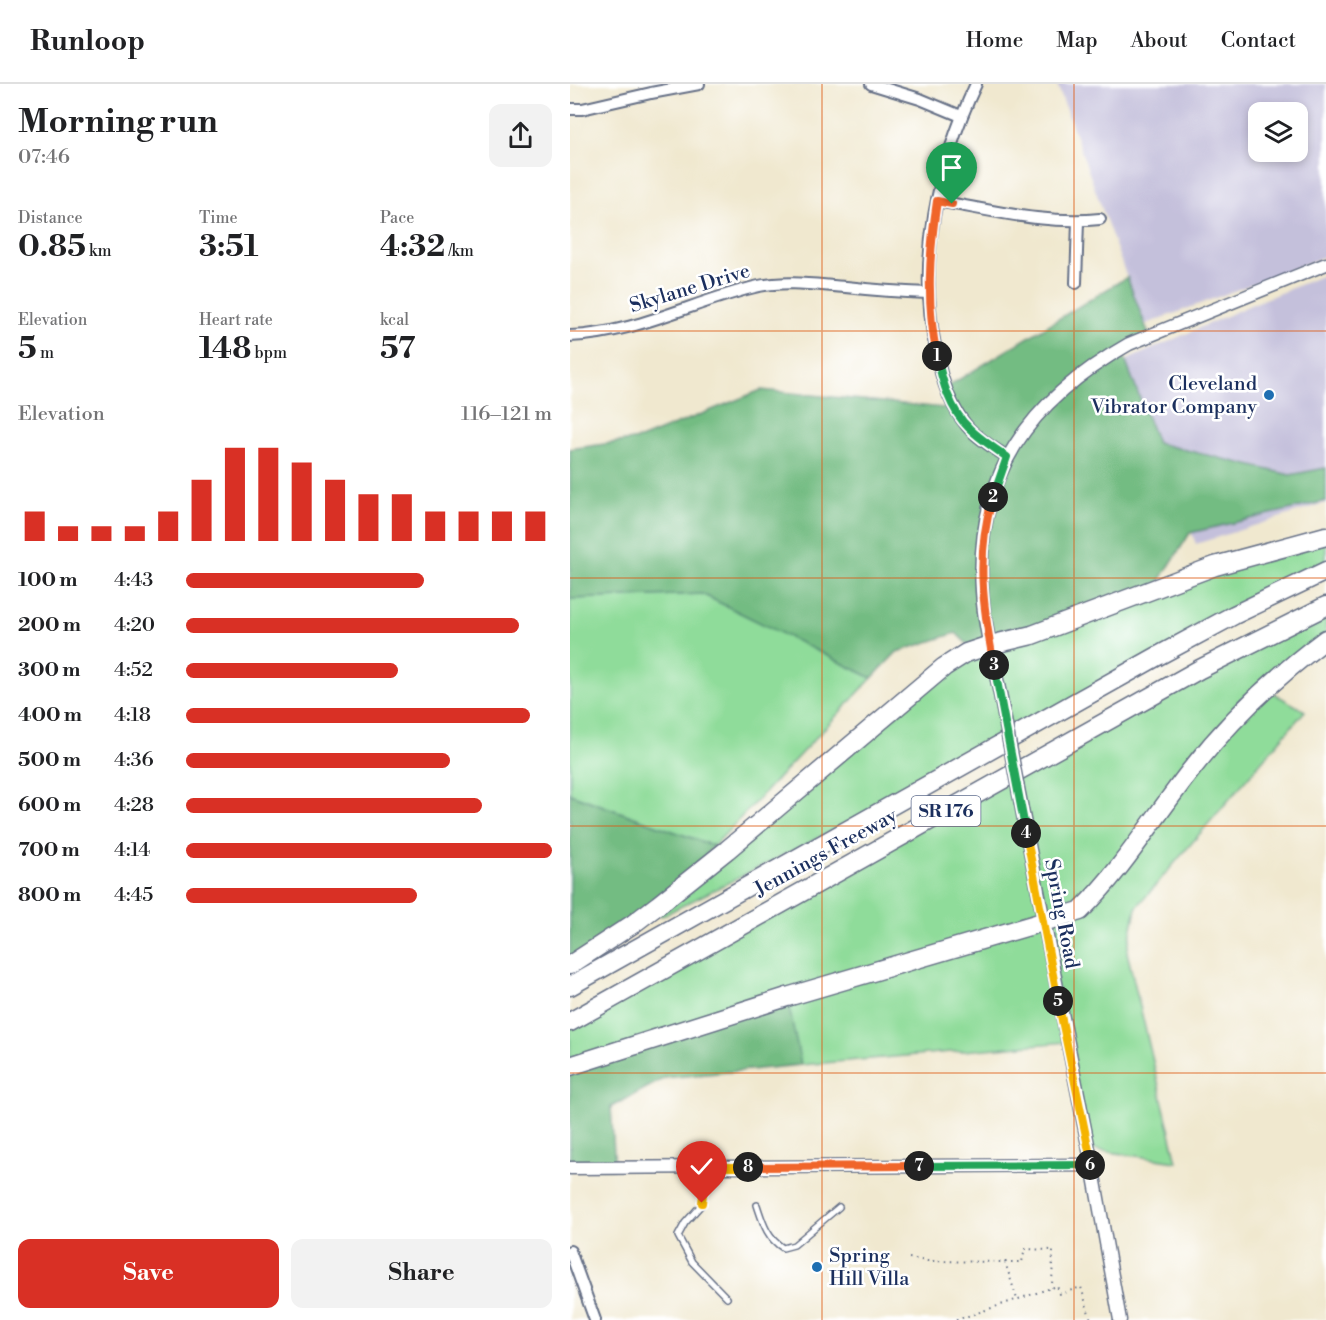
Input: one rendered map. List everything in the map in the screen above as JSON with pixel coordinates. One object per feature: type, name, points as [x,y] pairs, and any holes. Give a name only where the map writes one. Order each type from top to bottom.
[{"type":"highway","points":[[570,965],[642,918],[944,667],[966,653],[1032,635],[1215,566],[1326,536]]},
{"type":"highway","name":"Jennings Freeway","points":[[570,986],[1156,657],[1234,615],[1326,571]]},
{"type":"highway","name":"Jennings Freeway","points":[[570,1022],[1200,669],[1326,606]]},
{"type":"highway","points":[[570,1066],[787,997],[1080,911],[1102,889],[1191,769],[1233,720],[1279,676],[1326,639]]},
{"type":"street","points":[[570,109],[582,109],[699,84]]},
{"type":"street","points":[[871,84],[920,99],[961,116]]},
{"type":"street","points":[[976,84],[961,116],[943,173],[930,256],[928,293],[933,336],[945,388],[955,409],[968,428],[1007,457]]},
{"type":"street","points":[[937,201],[1042,219],[1077,221],[1100,219]]},
{"type":"street","points":[[1076,283],[1077,221]]},
{"type":"street","name":"Spring Road","points":[[1120,1320],[1092,1165],[1042,922],[990,645],[982,593],[981,559],[987,514],[1007,457],[1022,434],[1049,400],[1098,361],[1157,332],[1326,264]]},
{"type":"street","name":"Skylane Drive","points":[[570,336],[584,336],[628,328],[733,292],[762,285],[800,283],[928,293]]},
{"type":"street","points":[[570,1168],[1092,1165]]},
{"type":"street","points":[[570,1251],[595,1320]]},
{"type":"lane","points":[[706,1167],[702,1203],[685,1223],[678,1236],[692,1262],[727,1298]]},
{"type":"lane","points":[[757,1205],[766,1232],[774,1243],[783,1248],[794,1245],[839,1207]]},
{"type":"path","points":[[909,1258],[927,1261],[1022,1262],[1025,1249],[1053,1251],[1052,1288]]},
{"type":"path","points":[[1005,1262],[1017,1299]]},
{"type":"path","points":[[956,1320],[1057,1286],[1060,1294],[1081,1287],[1091,1320]]},
{"type":"shaded area","points":[[1057,84],[1326,84],[1326,256],[1144,325]]},
{"type":"shaded area","points":[[1326,274],[1326,503],[1196,544],[1125,361]]},
{"type":"green space","points":[[1127,277],[1149,335],[1121,349],[1157,443],[1290,475],[1326,468],[1326,501],[1190,533],[1156,587],[973,650],[956,633],[897,652],[872,678],[702,594],[570,599],[570,449],[640,439],[761,390],[954,409],[945,388]]},
{"type":"green space","points":[[1326,541],[1326,560],[1299,583],[962,766],[662,916],[657,914],[946,673],[970,661],[973,651],[1156,587]]},
{"type":"green space","points":[[702,594],[872,678],[714,846],[570,794],[570,599]]},
{"type":"green space","points":[[1326,606],[1326,639],[1266,689],[1305,711],[1136,908],[1127,952],[1177,1162],[1089,1149],[1066,1042],[801,1065],[786,997],[570,1066],[570,1022]]},
{"type":"green space","points":[[570,794],[714,846],[658,905],[570,965]]},
{"type":"green space","points":[[787,997],[801,1065],[665,1078],[611,1107],[615,1168],[570,1168],[570,1066]]},
{"type":"place","name":"Cleveland Vibrator Company","points":[[1269,395]]},
{"type":"place","name":"Spring Hill Villa","points":[[817,1267]]},
{"type":"route","points":[[702,1203],[706,1167],[1092,1165],[1042,922],[982,593],[981,559],[987,514],[1007,457],[968,428],[955,409],[945,388],[933,336],[928,293],[937,201],[952,204]]}]
